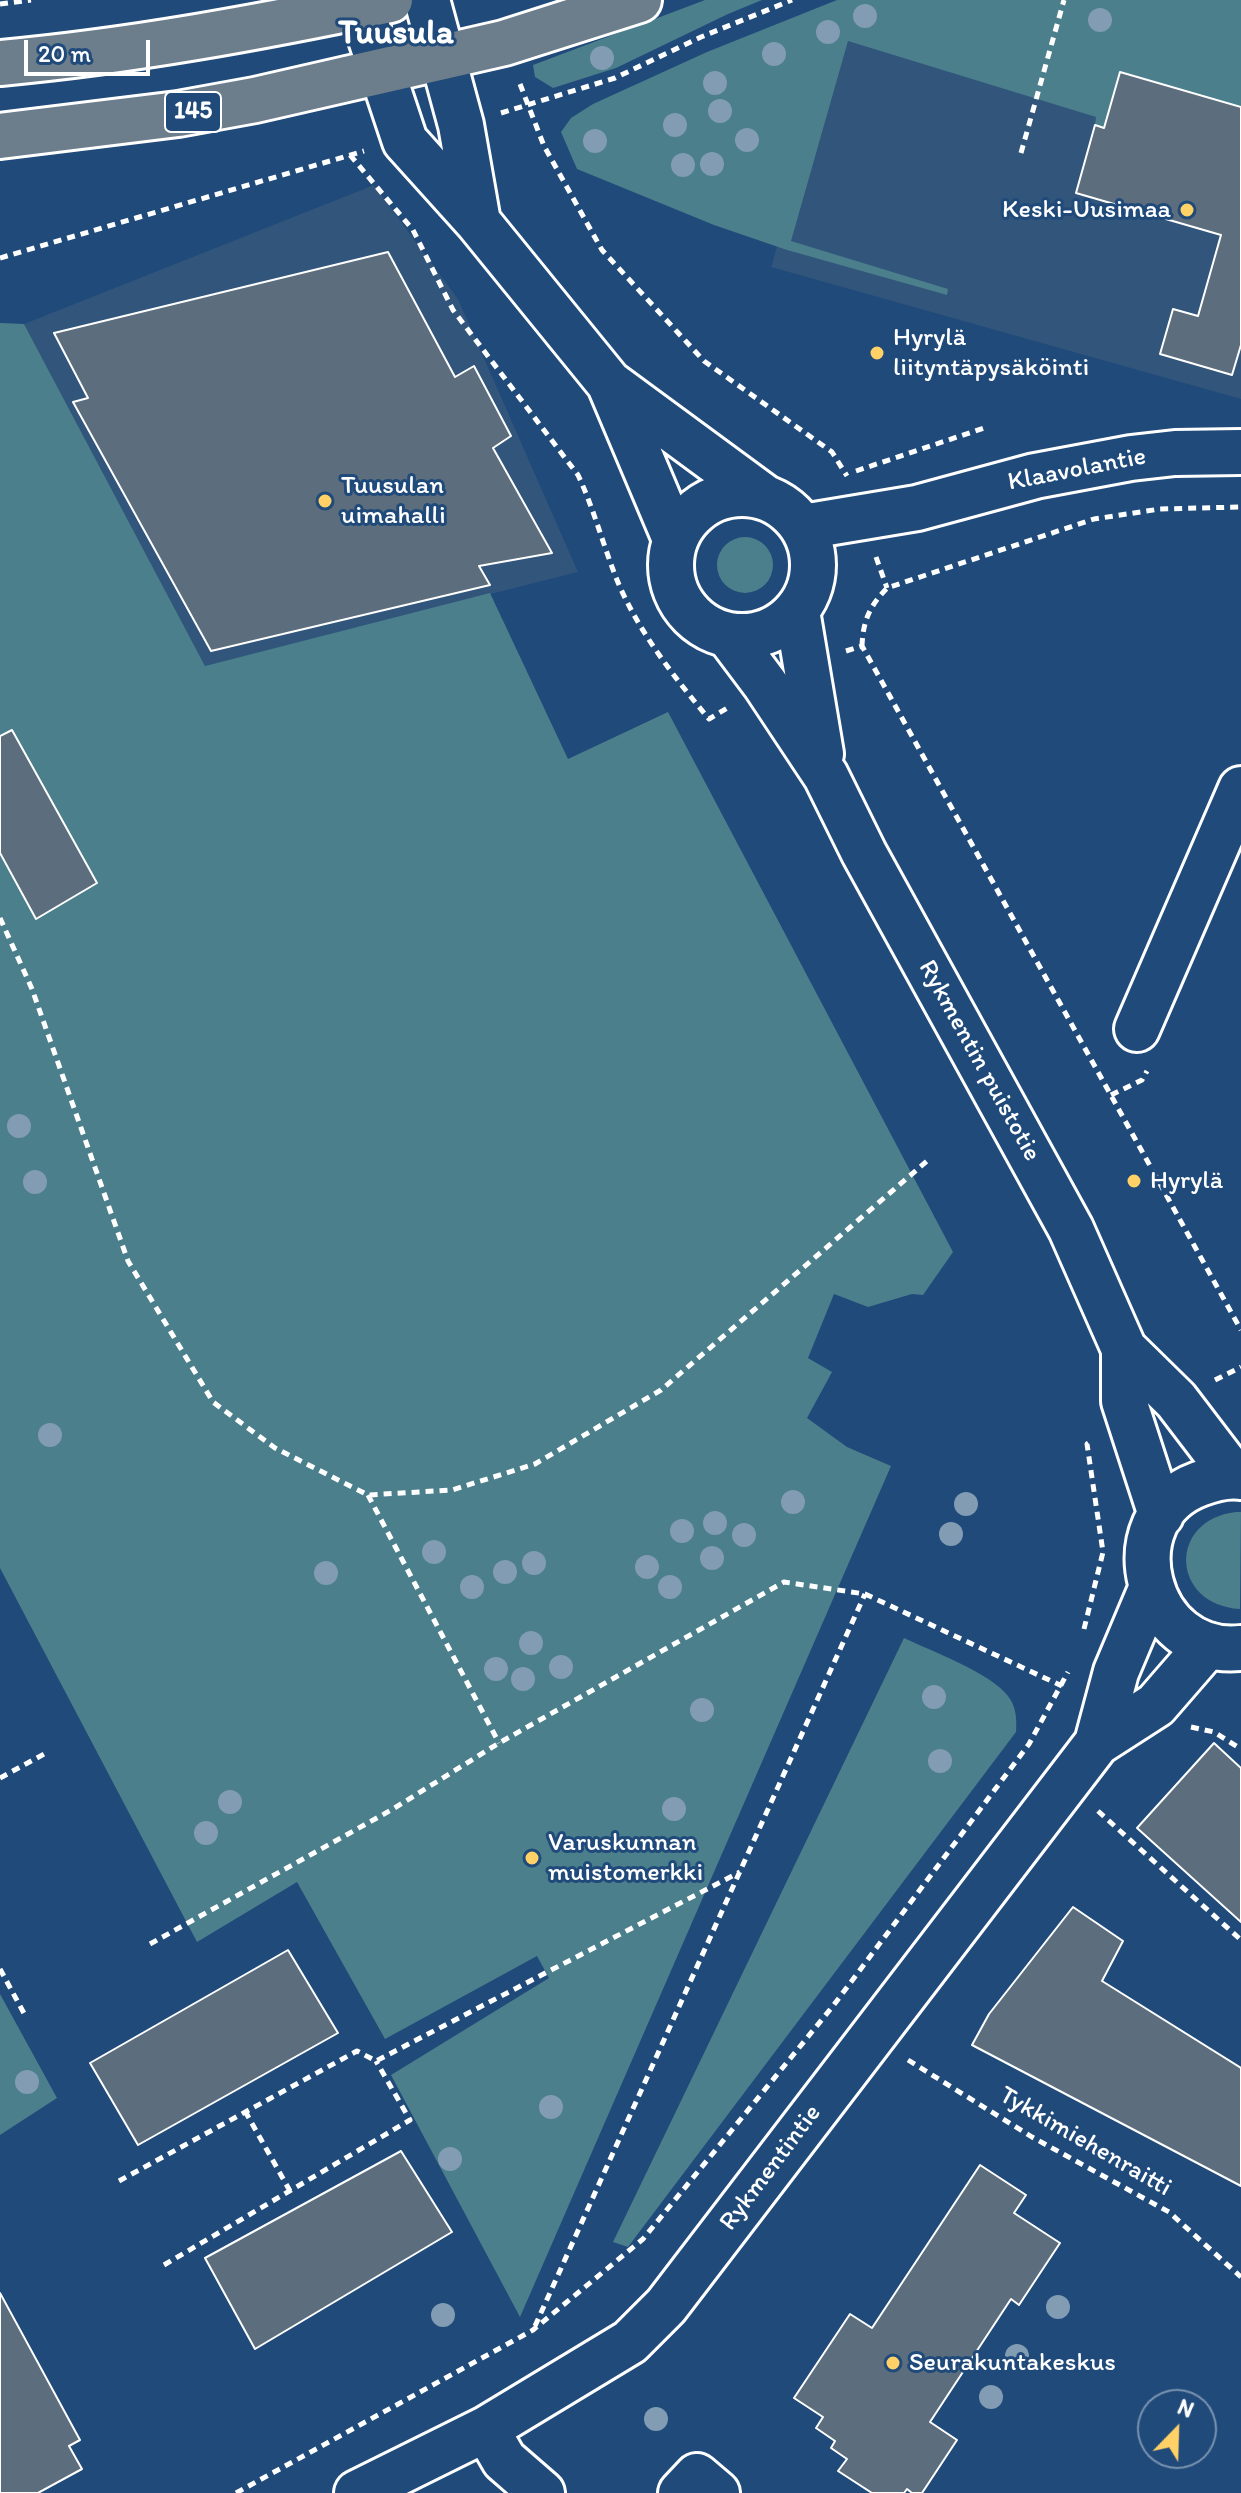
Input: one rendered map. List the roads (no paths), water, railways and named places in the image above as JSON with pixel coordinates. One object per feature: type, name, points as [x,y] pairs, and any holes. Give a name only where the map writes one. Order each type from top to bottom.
[{"type":"main road","name":"145","points":[[0,136],[178,114],[383,72],[504,43],[639,0]]},
{"type":"main road","points":[[0,63],[73,56],[256,26],[370,2]]},
{"type":"street","points":[[427,0],[461,125],[478,222]]},
{"type":"street","points":[[370,2],[383,72],[405,141],[478,222],[609,383],[764,497]]},
{"type":"street","points":[[609,383],[675,539]]},
{"type":"street","name":"Klaavolantie","points":[[808,548],[917,508],[1035,476],[1131,458],[1189,452],[1241,452]]},
{"type":"street","points":[[737,493],[764,497],[791,512],[808,548],[809,591],[797,611],[783,624],[767,632],[729,636],[709,629],[692,617],[679,600],[672,580],[670,560],[675,539],[685,520],[718,497],[737,493]]},
{"type":"street","name":"Rykmentin puistotie","points":[[797,611],[826,776]]},
{"type":"street","name":"Rykmentin puistotie","points":[[729,636],[826,776],[864,853],[1071,1229],[1124,1349],[1176,1400],[1238,1476]]},
{"type":"street","points":[[1137,1029],[1241,789]]},
{"type":"street","name":"Rykmentin puistotie","points":[[1124,1349],[1124,1401],[1161,1515]]},
{"type":"street","points":[[1232,1649],[1189,1637],[1173,1624],[1160,1608],[1151,1589],[1147,1564],[1150,1538],[1161,1515],[1175,1499],[1193,1486],[1213,1479],[1238,1476]]},
{"type":"street","name":"Rykmentintie","points":[[1097,1743],[1116,1672],[1151,1589]]},
{"type":"street","name":"Rykmentintie","points":[[357,2493],[486,2429],[630,2342],[666,2306],[1097,1743],[1156,1705],[1232,1649]]},
{"type":"street","points":[[486,2429],[504,2460],[542,2493]]},
{"type":"street","points":[[681,2493],[697,2476],[717,2493]]},
{"type":"place","name":"Keski-Uusimaa","points":[[1187,210]]},
{"type":"place","name":"Hyrylä liityntäpysäköinti","points":[[877,353]]},
{"type":"place","name":"Tuusulan uimahalli","points":[[325,501]]},
{"type":"place","name":"Hyrylä","points":[[1134,1181]]},
{"type":"place","name":"Varuskunnan muistomerkki","points":[[532,1858]]},
{"type":"place","name":"Seurakuntakeskus","points":[[893,2363]]},
{"type":"district","name":"Tuusula","points":[[396,34]]}]
